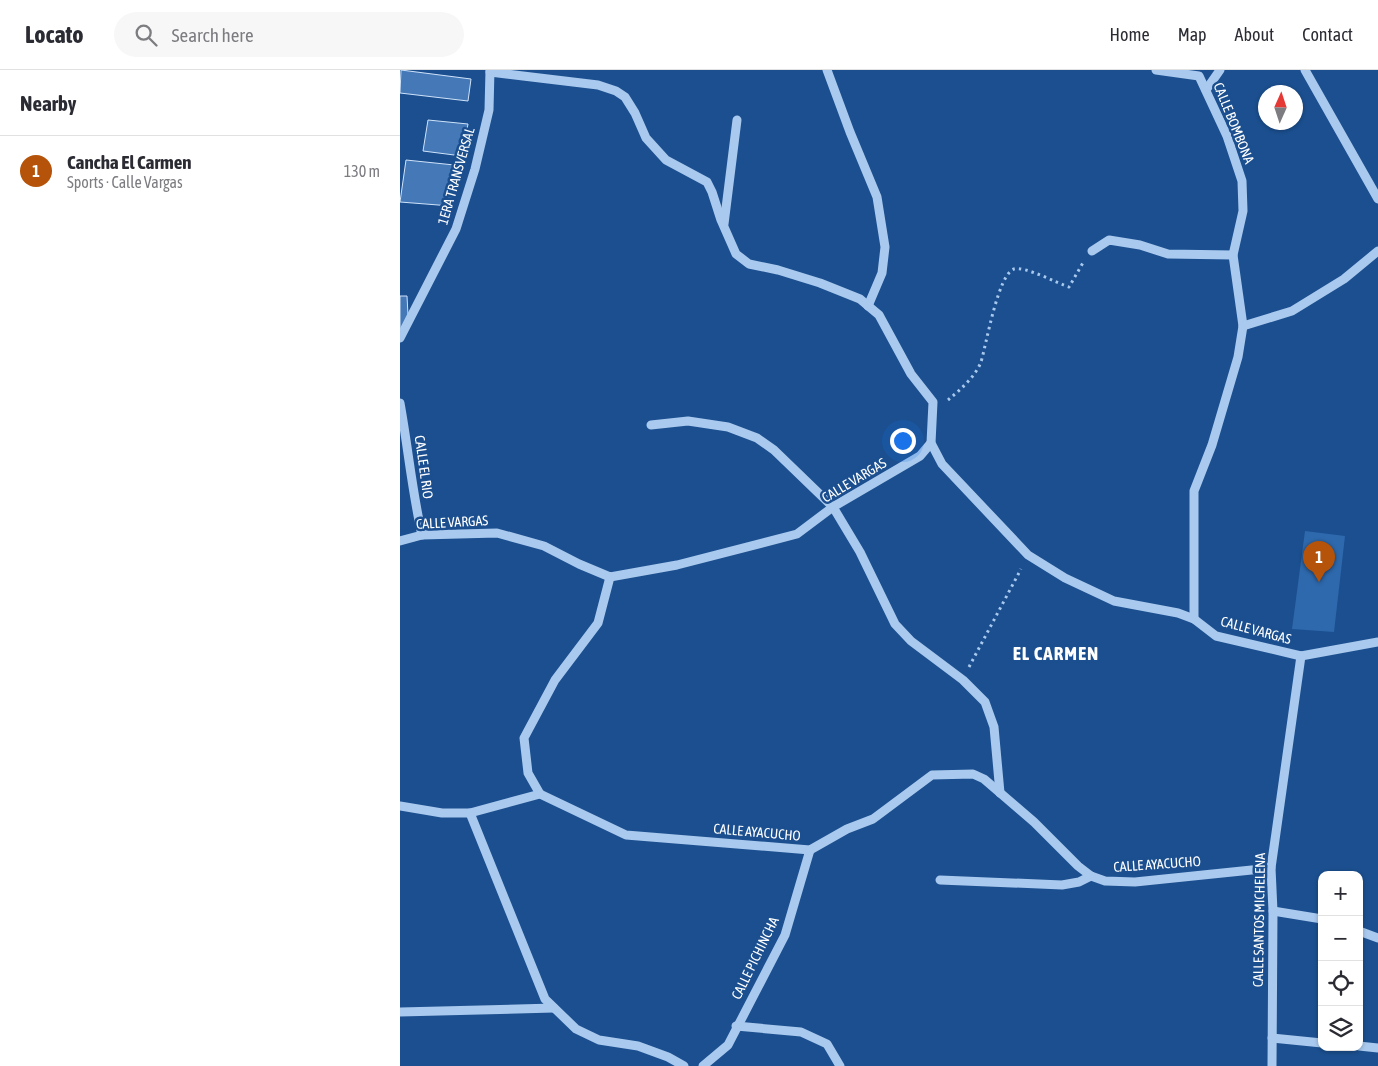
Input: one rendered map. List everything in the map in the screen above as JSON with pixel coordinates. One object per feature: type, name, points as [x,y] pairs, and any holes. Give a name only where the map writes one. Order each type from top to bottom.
[{"type":"street","points":[[827,70],[876,196],[885,247],[882,273],[868,306]]},
{"type":"street","name":"CALLE BOMBONA","points":[[1156,70],[1199,76],[1227,136],[1242,181],[1243,211],[1234,254],[1243,326],[1238,357],[1212,444],[1194,491],[1194,619]]},
{"type":"street","points":[[1206,90],[1220,70]]},
{"type":"street","points":[[1305,70],[1378,199]]},
{"type":"street","points":[[490,71],[598,85],[616,91],[625,97],[635,113],[646,138],[666,160],[707,182],[736,254],[748,264],[778,270],[860,298],[879,315],[911,374],[933,402],[931,443]]},
{"type":"street","name":"1ERA TRANSVERSAL","points":[[400,338],[456,229],[475,169],[489,110],[490,71]]},
{"type":"street","points":[[724,226],[738,120]]},
{"type":"street","points":[[1092,251],[1109,240],[1140,245],[1168,254],[1234,254]]},
{"type":"street","points":[[1243,326],[1292,311],[1344,279],[1378,251]]},
{"type":"street","name":"CALLE EL RIO","points":[[400,403],[422,535]]},
{"type":"street","points":[[651,425],[688,421],[728,427],[757,438],[774,450],[833,507],[860,552],[895,624],[911,641],[963,680],[985,702],[994,727],[1000,793]]},
{"type":"street","name":"CALLE VARGAS","points":[[400,541],[422,535],[497,533],[544,546],[610,577],[677,565],[797,534],[833,507],[906,466],[920,456],[931,443],[942,464],[1028,555],[1065,578],[1114,601],[1178,613],[1194,619],[1216,636],[1301,656],[1378,642]]},
{"type":"street","points":[[400,806],[442,813],[470,813],[540,794],[528,772],[524,738],[555,680],[598,623],[610,577]]},
{"type":"street","name":"CALLE SANTOS MICHELENA","points":[[1272,1066],[1273,911],[1271,868],[1301,656]]},
{"type":"street","name":"CALLE AYACUCHO","points":[[540,794],[626,835],[810,850],[847,828],[873,819],[932,775],[973,774],[984,779],[1034,822],[1078,866],[1091,876],[1105,881],[1135,882],[1271,868]]},
{"type":"street","points":[[470,813],[545,999],[576,1029],[599,1040],[638,1046],[668,1057],[684,1066]]},
{"type":"street","name":"CALLE PICHINCHA","points":[[703,1066],[728,1045],[736,1026],[785,935],[810,850]]},
{"type":"street","points":[[940,880],[1062,885],[1079,882],[1091,876]]},
{"type":"street","points":[[1273,911],[1318,918]]},
{"type":"street","points":[[1363,932],[1378,938]]},
{"type":"street","points":[[400,1012],[554,1008]]},
{"type":"street","points":[[736,1026],[801,1032],[827,1044],[840,1066]]},
{"type":"street","points":[[1272,1038],[1318,1043]]},
{"type":"street","points":[[1363,1046],[1378,1048]]},
{"type":"path","points":[[933,410],[946,403],[966,385],[980,363],[986,334],[1004,281],[1009,272],[1015,269],[1024,270],[1069,287],[1081,265],[1092,251]]},
{"type":"path","points":[[963,680],[1028,555]]},
{"type":"shaded area","points":[[1305,531],[1345,536],[1334,632],[1292,629]]},
{"type":"building","points":[[401,70],[471,79],[468,101],[400,93]]},
{"type":"building","points":[[428,120],[468,124],[462,156],[423,151]]},
{"type":"building","points":[[406,160],[464,166],[451,206],[400,202]]},
{"type":"building","points":[[400,296],[407,296],[408,315],[400,330]]},
{"type":"place","name":"Cancha El Carmen","points":[[1319,582]]},
{"type":"district","name":"EL CARMEN","points":[[1056,653]]}]
